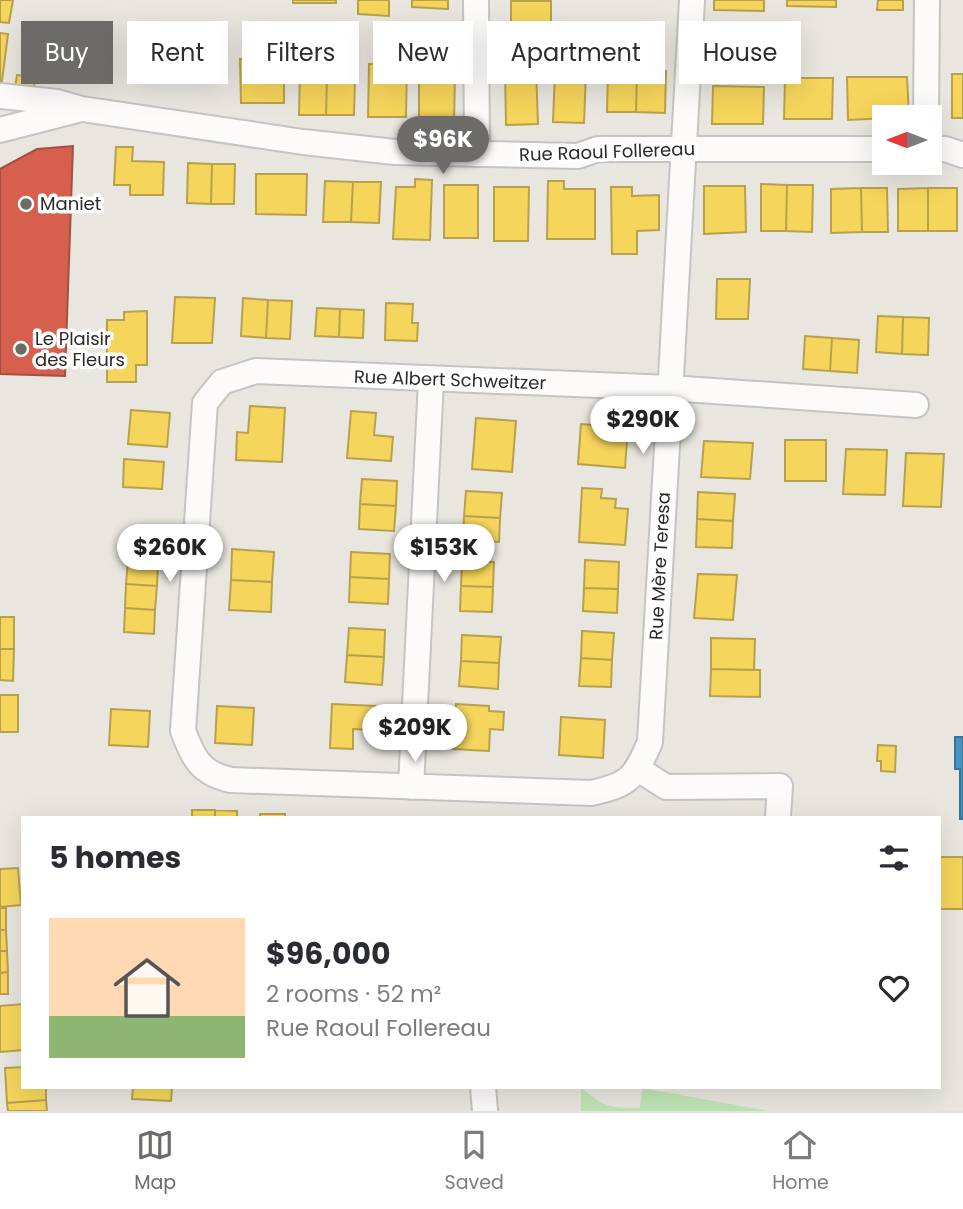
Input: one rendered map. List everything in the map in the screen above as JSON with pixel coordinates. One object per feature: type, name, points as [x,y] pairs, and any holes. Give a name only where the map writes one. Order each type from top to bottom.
[{"type":"street","points":[[476,0],[477,154]]},
{"type":"street","name":"Rue Mère Teresa","points":[[638,769],[649,742],[692,0]]},
{"type":"street","points":[[926,105],[927,0]]},
{"type":"street","points":[[0,96],[58,102],[82,110]]},
{"type":"street","name":"Rue Raoul Follereau","points":[[0,130],[82,110],[303,142],[395,152],[578,156],[598,149],[872,149]]},
{"type":"street","points":[[942,149],[963,155]]},
{"type":"street","name":"Rue Albert Schweitzer","points":[[411,787],[231,780],[213,776],[193,757],[183,731],[205,403],[222,382],[256,371],[670,388],[916,405]]},
{"type":"street","points":[[431,380],[411,787],[591,793],[623,783],[638,769],[666,787],[780,786],[778,816]]},
{"type":"street","points":[[483,1089],[485,1111]]},
{"type":"green space","points":[[581,1089],[602,1103],[614,1107],[640,1108],[642,1089],[647,1089],[768,1111],[581,1111]]},
{"type":"building: Homes","points":[[0,0],[13,0],[9,23],[0,22]]},
{"type":"building: Homes","points":[[293,0],[336,0],[336,3],[293,3]]},
{"type":"building: Homes","points":[[358,0],[389,0],[389,16],[358,14]]},
{"type":"building: Homes","points":[[412,0],[448,0],[448,9],[412,7]]},
{"type":"building: Homes","points":[[714,0],[764,0],[764,11],[714,10]]},
{"type":"building: Homes","points":[[787,0],[836,0],[836,7],[787,6]]},
{"type":"building: Homes","points":[[878,0],[903,0],[903,10],[877,10]]},
{"type":"building: Homes","points":[[511,1],[551,1],[551,21],[511,21]]},
{"type":"building: Homes","points":[[0,33],[8,34],[2,81],[0,81]]},
{"type":"building: Homes","points":[[240,59],[242,84],[284,84],[284,103],[241,103]]},
{"type":"building: Homes","points":[[369,64],[373,64],[373,84],[407,84],[406,117],[368,117]]},
{"type":"building: Homes","points":[[666,71],[665,113],[636,112],[637,84],[665,84]]},
{"type":"building: Homes","points":[[952,74],[963,74],[963,118],[952,118]]},
{"type":"building: Homes","points":[[17,75],[21,75],[21,84],[34,84],[34,89],[15,88]]},
{"type":"building: Homes","points":[[847,77],[907,77],[908,105],[872,105],[872,119],[848,120]]},
{"type":"building: Homes","points":[[801,78],[833,78],[832,119],[784,119],[785,84],[801,84]]},
{"type":"building: Homes","points":[[300,84],[327,84],[326,115],[299,115]]},
{"type":"building: Homes","points":[[327,84],[355,84],[354,115],[326,115]]},
{"type":"building: Homes","points":[[419,84],[455,84],[454,122],[419,122]]},
{"type":"building: Homes","points":[[505,84],[537,84],[538,124],[506,125]]},
{"type":"building: Homes","points":[[554,84],[586,84],[584,123],[553,122]]},
{"type":"building: Homes","points":[[608,84],[637,84],[636,112],[607,112]]},
{"type":"building: Homes","points":[[713,86],[764,87],[763,124],[712,124]]},
{"type":"building: Homes","points":[[116,147],[133,147],[132,161],[164,162],[163,195],[130,195],[130,185],[114,185]]},
{"type":"building: Homes","points":[[188,163],[212,164],[211,204],[187,203]]},
{"type":"building: Homes","points":[[212,164],[235,164],[234,204],[211,204]]},
{"type":"building: Homes","points":[[256,174],[307,174],[306,215],[256,214]]},
{"type":"building: Homes","points":[[415,179],[432,180],[430,240],[393,239],[396,187],[415,187]]},
{"type":"building: Homes","points":[[325,181],[353,182],[351,222],[323,222]]},
{"type":"building: Homes","points":[[548,181],[564,181],[564,189],[595,189],[595,239],[547,239]]},
{"type":"building: Homes","points":[[353,182],[381,182],[379,223],[351,222]]},
{"type":"building: Homes","points":[[761,184],[787,185],[786,231],[761,231]]},
{"type":"building: Homes","points":[[444,185],[478,185],[478,238],[444,238]]},
{"type":"building: Homes","points":[[787,185],[813,185],[812,232],[786,231]]},
{"type":"building: Homes","points":[[704,186],[745,186],[746,232],[704,234]]},
{"type":"building: Homes","points":[[494,187],[529,187],[528,241],[494,241]]},
{"type":"building: Homes","points":[[611,187],[632,187],[632,196],[659,195],[659,230],[637,231],[637,254],[612,254]]},
{"type":"building: Homes","points":[[861,188],[862,232],[831,233],[831,189]]},
{"type":"building: Homes","points":[[861,188],[887,188],[888,232],[862,232]]},
{"type":"building: Homes","points":[[928,188],[957,188],[957,231],[928,231]]},
{"type":"building: Homes","points":[[928,188],[928,231],[898,231],[898,189]]},
{"type":"building: Homes","points":[[717,279],[750,279],[748,319],[716,319]]},
{"type":"building: Homes","points":[[175,297],[215,298],[212,343],[172,343]]},
{"type":"building: Homes","points":[[243,298],[268,300],[266,338],[241,336]]},
{"type":"building: Homes","points":[[268,300],[292,301],[290,339],[266,338]]},
{"type":"building: Homes","points":[[386,303],[413,304],[412,323],[418,323],[417,341],[385,340]]},
{"type":"building: Homes","points":[[317,308],[340,309],[339,337],[315,336]]},
{"type":"building: Homes","points":[[340,309],[364,310],[363,338],[339,337]]},
{"type":"building: Homes","points":[[147,311],[147,365],[136,365],[136,382],[107,382],[107,320],[124,320],[124,312]]},
{"type":"building: Homes","points":[[878,316],[903,317],[902,354],[876,352]]},
{"type":"building: Homes","points":[[903,317],[929,318],[928,355],[902,354]]},
{"type":"building: Homes","points":[[805,336],[832,338],[830,371],[803,369]]},
{"type":"building: Homes","points":[[832,338],[859,340],[857,373],[830,371]]},
{"type":"building: Homes","points":[[250,406],[285,408],[282,462],[236,460],[237,432],[248,433]]},
{"type":"building: Homes","points":[[131,410],[170,413],[167,447],[128,444]]},
{"type":"building: Homes","points":[[351,411],[376,413],[374,435],[393,437],[391,461],[347,458]]},
{"type":"building: Homes","points":[[476,418],[516,421],[512,472],[472,469]]},
{"type":"building: Homes","points":[[581,424],[628,428],[625,468],[578,464]]},
{"type":"building: Homes","points":[[785,440],[826,440],[826,481],[785,481]]},
{"type":"building: Homes","points":[[704,441],[753,443],[750,479],[701,477]]},
{"type":"building: Homes","points":[[846,449],[887,450],[885,495],[843,494]]},
{"type":"building: Homes","points":[[906,453],[944,454],[941,507],[903,506]]},
{"type":"building: Homes","points":[[124,459],[164,462],[162,489],[123,487]]},
{"type":"building: Homes","points":[[362,479],[397,481],[396,506],[360,504]]},
{"type":"building: Homes","points":[[582,488],[602,489],[601,498],[616,499],[615,508],[628,509],[625,545],[579,542]]},
{"type":"building: Homes","points":[[466,491],[502,493],[500,518],[464,516]]},
{"type":"building: Homes","points":[[698,492],[735,494],[733,521],[697,519]]},
{"type":"building: Homes","points":[[360,504],[396,506],[394,531],[359,529]]},
{"type":"building: Homes","points":[[464,516],[500,518],[499,542],[463,540]]},
{"type":"building: Homes","points":[[697,519],[733,521],[732,548],[696,547]]},
{"type":"building: Homes","points":[[129,536],[159,538],[158,562],[128,560]]},
{"type":"building: Homes","points":[[232,549],[274,552],[272,582],[231,580]]},
{"type":"building: Homes","points":[[351,552],[390,554],[389,579],[350,577]]},
{"type":"building: Homes","points":[[128,560],[158,562],[157,586],[126,584]]},
{"type":"building: Homes","points":[[585,560],[619,562],[618,589],[584,588]]},
{"type":"building: Homes","points":[[462,561],[494,562],[493,587],[461,586]]},
{"type":"building: Homes","points":[[698,574],[737,575],[733,620],[694,618]]},
{"type":"building: Homes","points":[[350,577],[389,579],[388,604],[349,602]]},
{"type":"building: Homes","points":[[231,580],[272,582],[271,612],[229,610]]},
{"type":"building: Homes","points":[[126,584],[157,586],[155,610],[125,608]]},
{"type":"building: Homes","points":[[461,586],[493,587],[492,612],[460,611]]},
{"type":"building: Homes","points":[[584,588],[618,589],[617,613],[583,611]]},
{"type":"building: Homes","points":[[125,608],[155,610],[154,634],[124,632]]},
{"type":"building: Homes","points":[[0,617],[14,617],[14,649],[0,649]]},
{"type":"building: Homes","points":[[349,628],[385,630],[384,657],[347,655]]},
{"type":"building: Homes","points":[[582,631],[614,633],[612,660],[581,658]]},
{"type":"building: Homes","points":[[462,635],[501,637],[499,663],[461,661]]},
{"type":"building: Homes","points":[[711,638],[755,639],[754,670],[711,669]]},
{"type":"building: Homes","points":[[0,649],[14,649],[13,681],[0,680]]},
{"type":"building: Homes","points":[[347,655],[384,657],[382,685],[345,682]]},
{"type":"building: Homes","points":[[581,658],[612,660],[611,687],[579,686]]},
{"type":"building: Homes","points":[[461,661],[499,663],[498,689],[459,686]]},
{"type":"building: Homes","points":[[711,669],[760,670],[760,697],[710,696]]},
{"type":"building: Homes","points":[[0,695],[18,695],[18,732],[0,732]]},
{"type":"building: Homes","points":[[332,704],[376,706],[375,730],[353,729],[353,749],[330,748]]},
{"type":"building: Homes","points":[[456,704],[489,706],[489,711],[504,712],[503,730],[490,729],[489,751],[453,749]]},
{"type":"building: Homes","points":[[217,706],[254,708],[252,745],[215,743]]},
{"type":"building: Homes","points":[[111,709],[150,711],[148,747],[109,745]]},
{"type":"building: Homes","points":[[561,717],[605,720],[603,758],[559,755]]},
{"type":"building: Homes","points":[[878,745],[896,746],[895,772],[881,771],[881,761],[877,761]]},
{"type":"building: Homes","points":[[192,810],[215,810],[215,816],[192,816]]},
{"type":"building: Homes","points":[[215,810],[237,811],[237,816],[215,816]]},
{"type":"building: Homes","points":[[260,814],[285,814],[285,816]]},
{"type":"building: Homes","points":[[941,857],[963,857],[963,909],[941,909]]},
{"type":"building: Homes","points":[[18,868],[21,905],[0,907],[0,869]]},
{"type":"building: Homes","points":[[0,908],[6,908],[6,930],[0,930]]},
{"type":"building: Homes","points":[[0,930],[6,930],[7,951],[0,951]]},
{"type":"building: Homes","points":[[0,951],[7,951],[8,972],[0,973]]},
{"type":"building: Homes","points":[[8,972],[8,994],[0,994],[0,973]]},
{"type":"building: Homes","points":[[21,1004],[21,1050],[0,1052],[0,1006]]},
{"type":"building: Homes","points":[[21,1067],[21,1089],[46,1089],[46,1100],[7,1103],[5,1068]]},
{"type":"building: Homes","points":[[133,1089],[172,1089],[171,1101],[132,1099]]},
{"type":"building: Homes","points":[[46,1100],[47,1111],[8,1111],[7,1103]]},
{"type":"building: Shops","points":[[73,146],[65,376],[0,374],[0,169],[37,149]]},
{"type":"building: Schools","points":[[955,737],[963,737],[963,819],[960,819],[960,769],[955,769]]},
{"type":"place","name":"Maniet","points":[[26,204]]},
{"type":"place","name":"Le Plaisir des Fleurs","points":[[21,349]]}]
